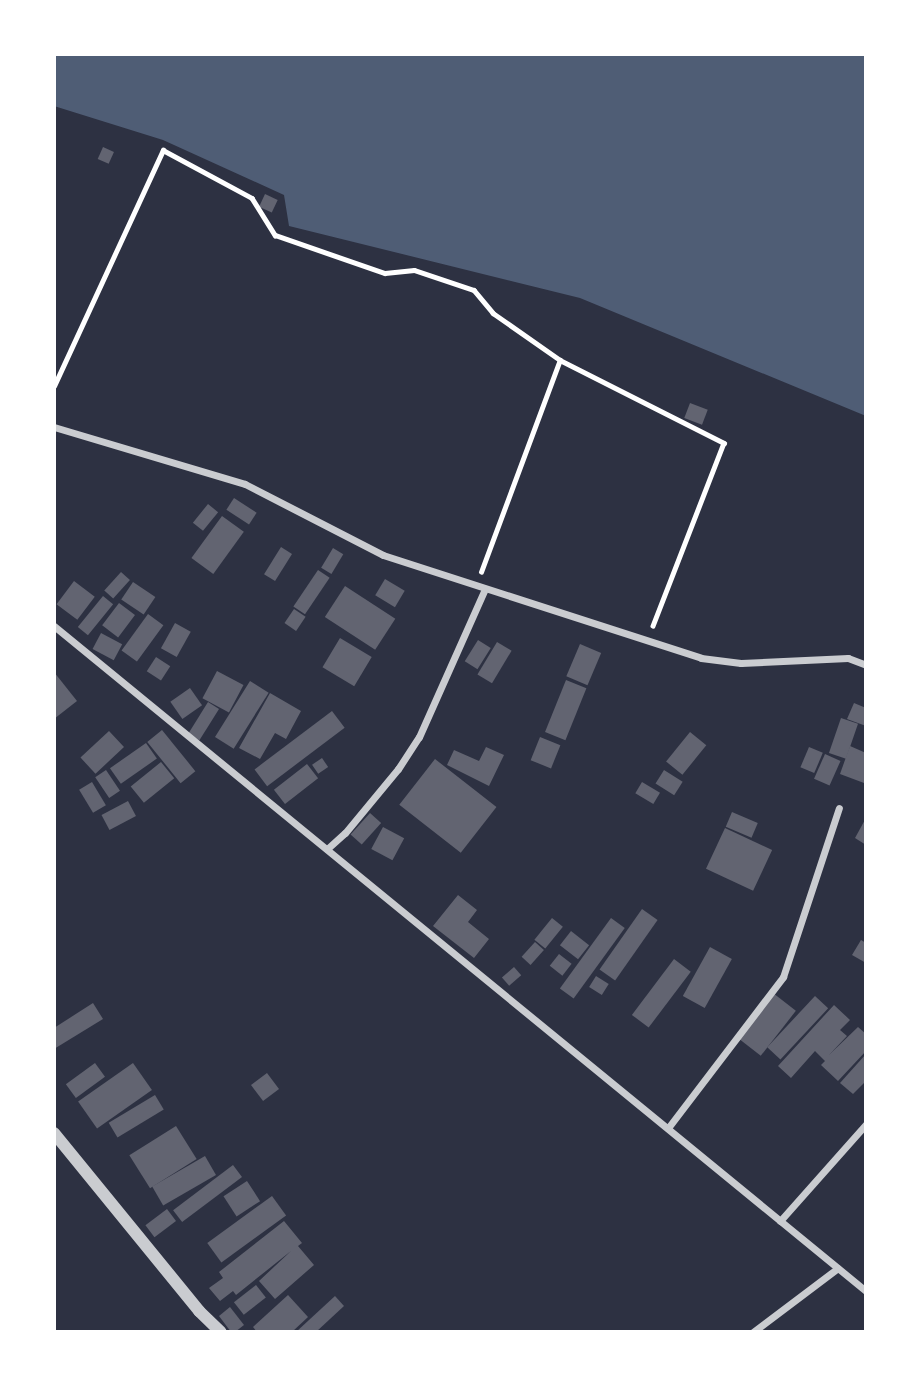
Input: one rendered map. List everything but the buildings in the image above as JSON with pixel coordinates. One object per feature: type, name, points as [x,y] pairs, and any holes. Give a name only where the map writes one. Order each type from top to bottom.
[{"type":"street","points":[[54,427],[245,484],[383,555],[484,591],[701,658],[741,663],[821,657],[848,658],[866,665]]},
{"type":"street","points":[[327,849],[345,833],[419,737],[484,591]]},
{"type":"street","points":[[54,625],[866,1291]]},
{"type":"street","points":[[668,1128],[783,976],[839,808]]},
{"type":"street","points":[[780,1221],[866,1124]]},
{"type":"street","points":[[54,1133],[200,1311],[221,1332]]},
{"type":"street","points":[[753,1332],[838,1268]]},
{"type":"path","points":[[54,386],[163,150],[251,198],[275,235],[386,273],[414,270],[474,290],[493,313],[561,359],[724,443],[647,640]]},
{"type":"path","points":[[475,588],[561,359]]},
{"type":"water","points":[[54,54],[866,54],[866,416],[580,298],[289,226],[284,195],[163,140],[54,106]]}]
